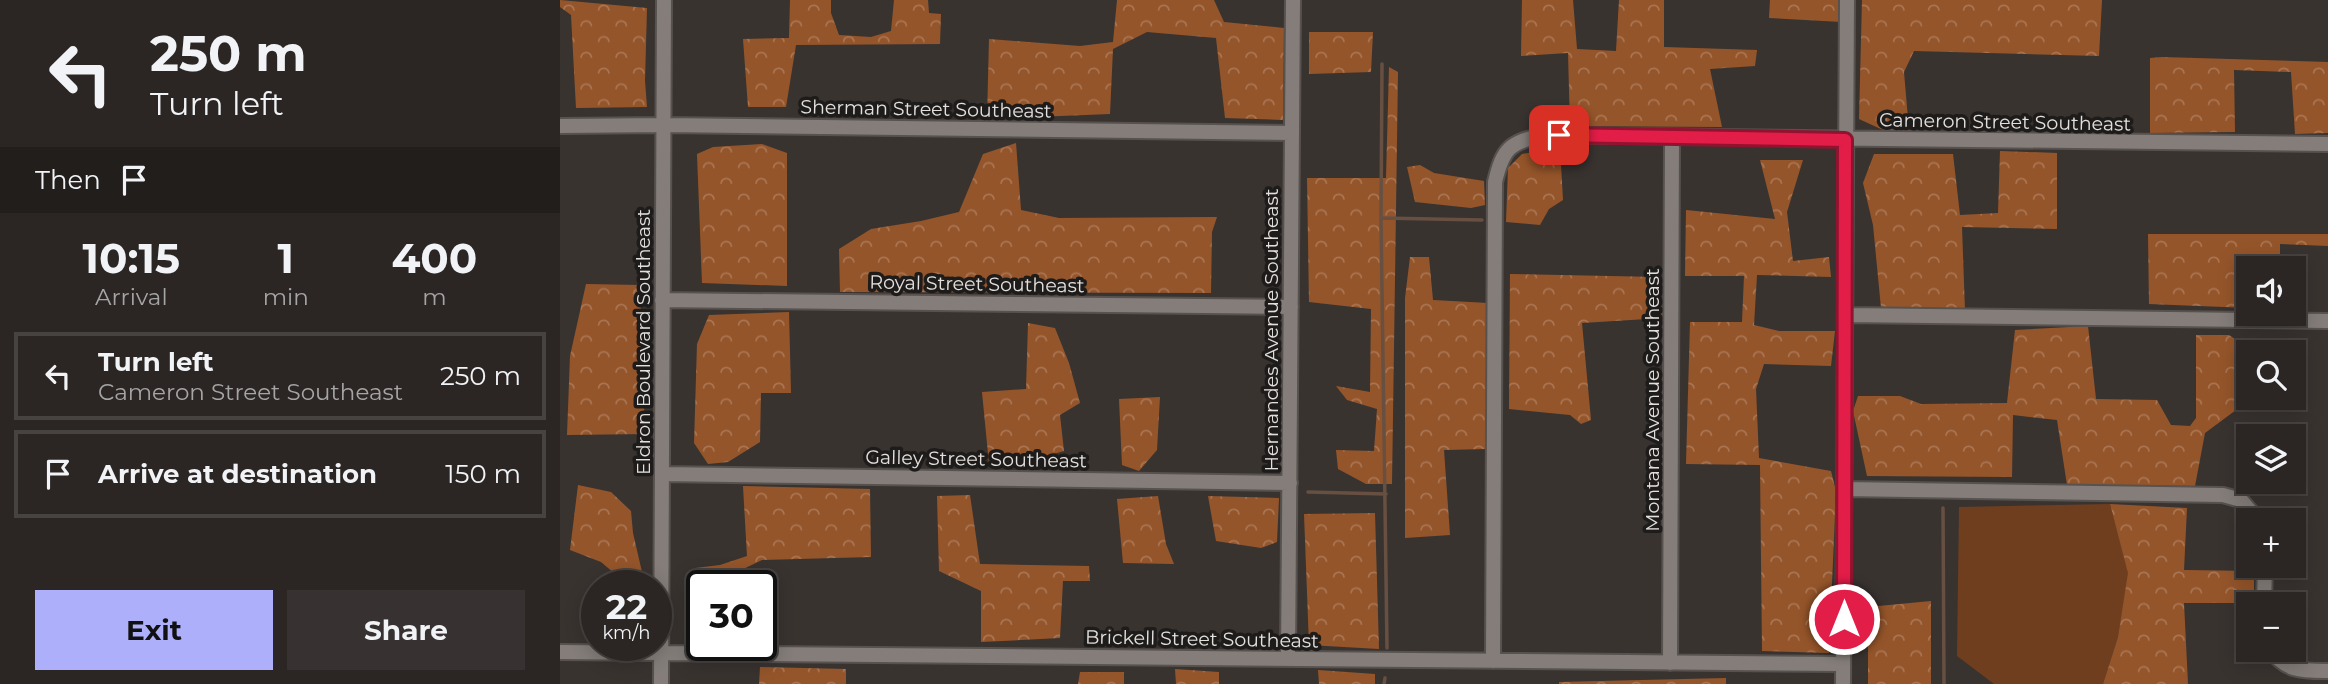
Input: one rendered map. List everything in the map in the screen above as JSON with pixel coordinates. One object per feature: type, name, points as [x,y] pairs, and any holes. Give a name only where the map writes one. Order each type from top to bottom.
[{"type":"street","name":"Eldron Boulevard Southeast","points":[[661,570],[664,0]]},
{"type":"street","name":"Hernandes Avenue Southeast","points":[[1288,659],[1293,0]]},
{"type":"street","points":[[1843,684],[1847,0]]},
{"type":"street","name":"Sherman Street Southeast","points":[[560,126],[1292,133]]},
{"type":"street","name":"Cameron Street Southeast","points":[[1493,661],[1495,182],[1501,158],[1514,144],[1544,135],[2328,144]]},
{"type":"street","name":"Montana Avenue Southeast","points":[[1670,663],[1671,137]]},
{"type":"street","name":"Royal Street Southeast","points":[[662,300],[1291,307]]},
{"type":"street","points":[[1846,315],[2328,321]]},
{"type":"street","name":"Galley Street Southeast","points":[[662,474],[1290,483]]},
{"type":"street","points":[[1844,489],[2223,495],[2241,500],[2248,508]]},
{"type":"street","name":"Brickell Street Southeast","points":[[560,652],[581,652]]},
{"type":"street","name":"Brickell Street Southeast","points":[[672,652],[1843,664]]},
{"type":"street","name":"Eldron Boulevard Southeast","points":[[661,661],[661,684]]},
{"type":"street","points":[[2281,662],[2297,671],[2328,671]]},
{"type":"shaded area","points":[[2110,504],[2129,573],[2118,637],[2103,684],[1994,684],[1957,656],[1959,507]]},
{"type":"green space","points":[[560,0],[647,8],[647,107],[576,108],[571,15],[560,7]]},
{"type":"green space","points":[[790,0],[831,0],[831,13],[839,35],[871,37],[891,31],[894,0],[928,0],[929,13],[941,14],[940,44],[796,45],[786,107],[748,107],[743,39],[789,38]]},
{"type":"green space","points":[[1117,0],[1214,0],[1224,22],[1284,28],[1283,120],[1225,118],[1216,38],[1147,32],[1113,49],[1110,114],[987,119],[989,39],[1080,46],[1113,42]]},
{"type":"green space","points":[[1522,0],[1573,0],[1577,49],[1616,51],[1619,0],[1664,0],[1664,47],[1757,50],[1755,66],[1710,69],[1722,127],[1570,126],[1568,53],[1521,56]]},
{"type":"green space","points":[[1770,0],[1839,0],[1842,22],[1769,18]]},
{"type":"green space","points":[[1862,0],[2102,0],[2099,56],[1914,51],[1904,72],[1909,131],[1883,130],[1859,119]]},
{"type":"green space","points":[[1309,32],[1373,32],[1371,72],[1309,74]]},
{"type":"green space","points":[[2150,58],[2328,62],[2328,133],[2295,134],[2291,72],[2234,70],[2235,132],[2150,133]]},
{"type":"green space","points":[[1389,67],[1398,72],[1392,484],[1366,484],[1338,469],[1336,450],[1374,451],[1377,409],[1347,400],[1336,386],[1370,392],[1371,309],[1309,302],[1307,178],[1386,178]]},
{"type":"green space","points":[[1016,143],[1021,210],[1059,218],[1217,217],[1212,232],[1211,293],[840,292],[839,249],[871,229],[959,212],[983,154]]},
{"type":"green space","points":[[762,144],[787,153],[787,286],[702,283],[697,154],[713,147]]},
{"type":"green space","points":[[1560,147],[1563,200],[1549,209],[1540,225],[1506,222],[1508,168],[1522,154]]},
{"type":"green space","points":[[2000,151],[2057,153],[2057,229],[1962,227],[1965,311],[1881,308],[1873,225],[1863,183],[1874,154],[1953,154],[1960,215],[1998,213]]},
{"type":"green space","points":[[1760,160],[1803,160],[1787,212],[1793,261],[1829,257],[1831,277],[1757,275],[1754,325],[1779,331],[1835,331],[1831,366],[1764,364],[1756,389],[1759,458],[1831,471],[1836,491],[1829,653],[1762,651],[1760,465],[1686,464],[1690,322],[1742,322],[1744,276],[1685,276],[1686,210],[1775,219]]},
{"type":"green space","points":[[1420,165],[1434,173],[1484,181],[1485,205],[1471,208],[1415,202],[1407,167]]},
{"type":"green space","points":[[2148,234],[2328,234],[2328,246],[2280,244],[2280,256],[2236,256],[2236,307],[2149,304]]},
{"type":"green space","points":[[1410,257],[1429,257],[1433,300],[1488,303],[1487,449],[1444,450],[1450,535],[1405,538],[1405,298]]},
{"type":"green space","points":[[1510,274],[1658,277],[1663,318],[1582,323],[1591,420],[1581,424],[1570,415],[1509,409]]},
{"type":"green space","points":[[586,284],[640,285],[645,434],[567,435],[570,356]]},
{"type":"green space","points":[[789,312],[791,393],[761,393],[760,442],[728,462],[708,464],[694,443],[697,344],[709,315]]},
{"type":"green space","points":[[1028,323],[1055,328],[1069,363],[1080,403],[1060,415],[1064,451],[1012,466],[989,464],[982,392],[1026,389]]},
{"type":"green space","points":[[2088,326],[2096,399],[2157,400],[2171,425],[2190,426],[2196,418],[2196,335],[2229,335],[2236,340],[2236,410],[2205,433],[2195,486],[2067,485],[2057,420],[2013,415],[2012,477],[1867,476],[1853,411],[1858,396],[1900,396],[1921,404],[2007,403],[2015,330]]},
{"type":"green space","points":[[1160,397],[1157,450],[1139,471],[1122,465],[1119,399]]},
{"type":"green space","points":[[578,485],[611,492],[631,511],[642,570],[610,570],[601,562],[570,550]]},
{"type":"green space","points":[[743,486],[870,489],[871,557],[762,560],[741,570],[695,570],[747,556]]},
{"type":"green space","points":[[970,495],[980,564],[1089,566],[1090,581],[1063,581],[1060,638],[981,642],[981,591],[939,571],[937,496]]},
{"type":"green space","points":[[1158,496],[1166,544],[1174,564],[1123,563],[1117,499]]},
{"type":"green space","points":[[1208,496],[1279,498],[1277,542],[1261,548],[1216,541]]},
{"type":"green space","points":[[2110,504],[2187,508],[2184,570],[2236,571],[2236,578],[2254,578],[2254,592],[2236,592],[2236,603],[2184,603],[2188,684],[2103,684],[2118,637],[2128,573]]},
{"type":"green space","points":[[1375,513],[1379,649],[1309,645],[1304,514]]},
{"type":"green space","points":[[1931,601],[1931,684],[1868,684],[1868,607]]},
{"type":"green space","points":[[760,667],[846,669],[846,684],[759,684]]},
{"type":"green space","points":[[1175,669],[1219,672],[1219,684],[1176,684]]},
{"type":"green space","points":[[1318,670],[1375,674],[1375,684],[1319,684]]},
{"type":"green space","points":[[1080,672],[1124,672],[1124,684],[1078,684]]},
{"type":"green space","points":[[1726,678],[1726,684],[1559,684],[1559,682]]},
{"type":"waterway","points":[[1382,64],[1381,218],[1387,648]]},
{"type":"waterway","points":[[1381,218],[1482,220]]},
{"type":"waterway","points":[[1308,492],[1386,494]]},
{"type":"waterway","points":[[1943,508],[1944,684]]},
{"type":"waterway","points":[[1384,684],[1385,678]]},
{"type":"route","points":[[1559,135],[1845,140],[1844,619]]}]
